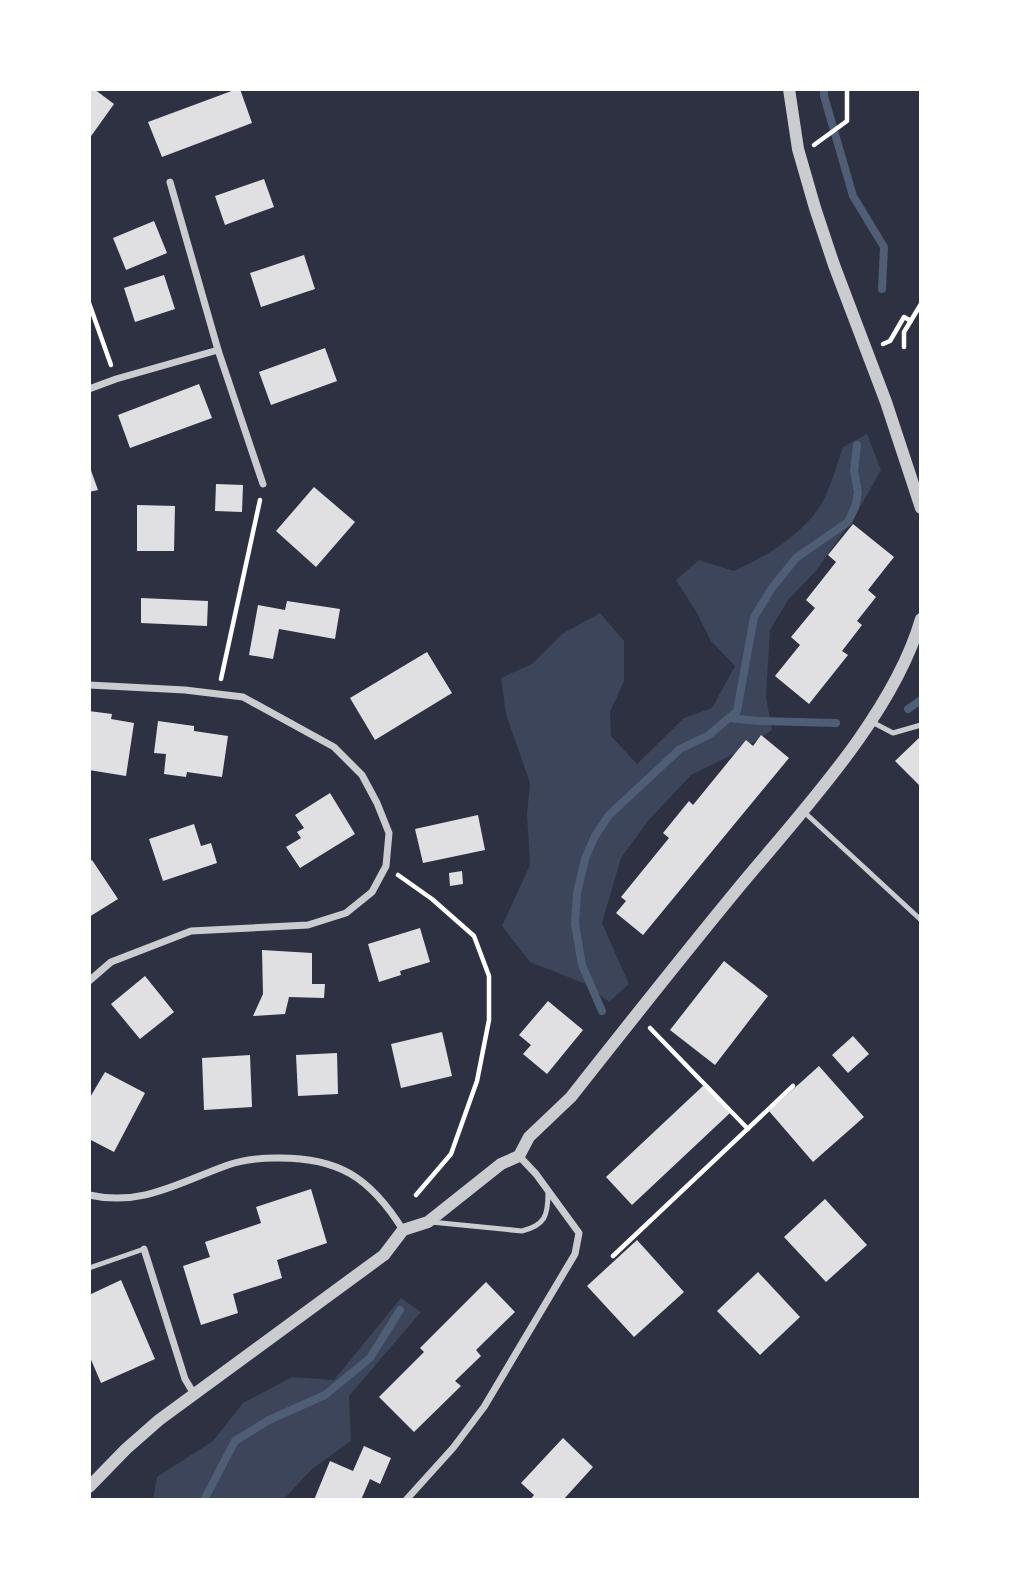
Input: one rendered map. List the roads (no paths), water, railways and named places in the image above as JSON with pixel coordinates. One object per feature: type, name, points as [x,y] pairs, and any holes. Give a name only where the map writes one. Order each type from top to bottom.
[{"type":"street","points":[[789,89],[798,149],[815,208],[886,402],[921,508]]},
{"type":"street","points":[[170,182],[218,350],[263,484]]},
{"type":"street","points":[[89,389],[218,350]]},
{"type":"street","points":[[89,1487],[126,1448],[159,1420],[384,1255],[403,1230],[428,1222],[500,1164],[519,1156],[530,1138],[571,1097],[803,811],[870,721],[919,633],[921,619]]},
{"type":"street","points":[[89,685],[243,697],[334,747],[362,775],[389,833],[386,866],[372,892],[346,913],[308,925],[191,931],[111,962],[89,981]]},
{"type":"street","points":[[406,1500],[453,1448],[484,1407],[575,1254],[579,1233],[536,1174],[519,1156]]},
{"type":"street","points":[[89,1195],[110,1200],[134,1198],[162,1191],[231,1163],[264,1158],[290,1158],[340,1167],[363,1181],[385,1202],[403,1230]]},
{"type":"street","points":[[144,1249],[185,1379],[194,1394]]},
{"type":"lane","points":[[870,721],[893,733],[921,725]]},
{"type":"lane","points":[[803,811],[921,920]]},
{"type":"lane","points":[[428,1222],[522,1231],[533,1228],[546,1215],[548,1193]]},
{"type":"lane","points":[[89,1268],[144,1249]]},
{"type":"waterway","points":[[824,89],[853,196],[884,247],[882,289]]},
{"type":"waterway","points":[[602,1011],[582,965],[575,924],[577,893],[585,859],[595,836],[609,815],[680,749],[709,735],[737,711],[754,617],[772,588],[796,558],[848,522],[855,507],[858,493],[854,470],[857,445]]},
{"type":"waterway","points":[[908,709],[921,700]]},
{"type":"waterway","points":[[729,718],[836,723]]},
{"type":"waterway","points":[[204,1500],[235,1441],[269,1420],[325,1395],[370,1358],[400,1310]]}]
